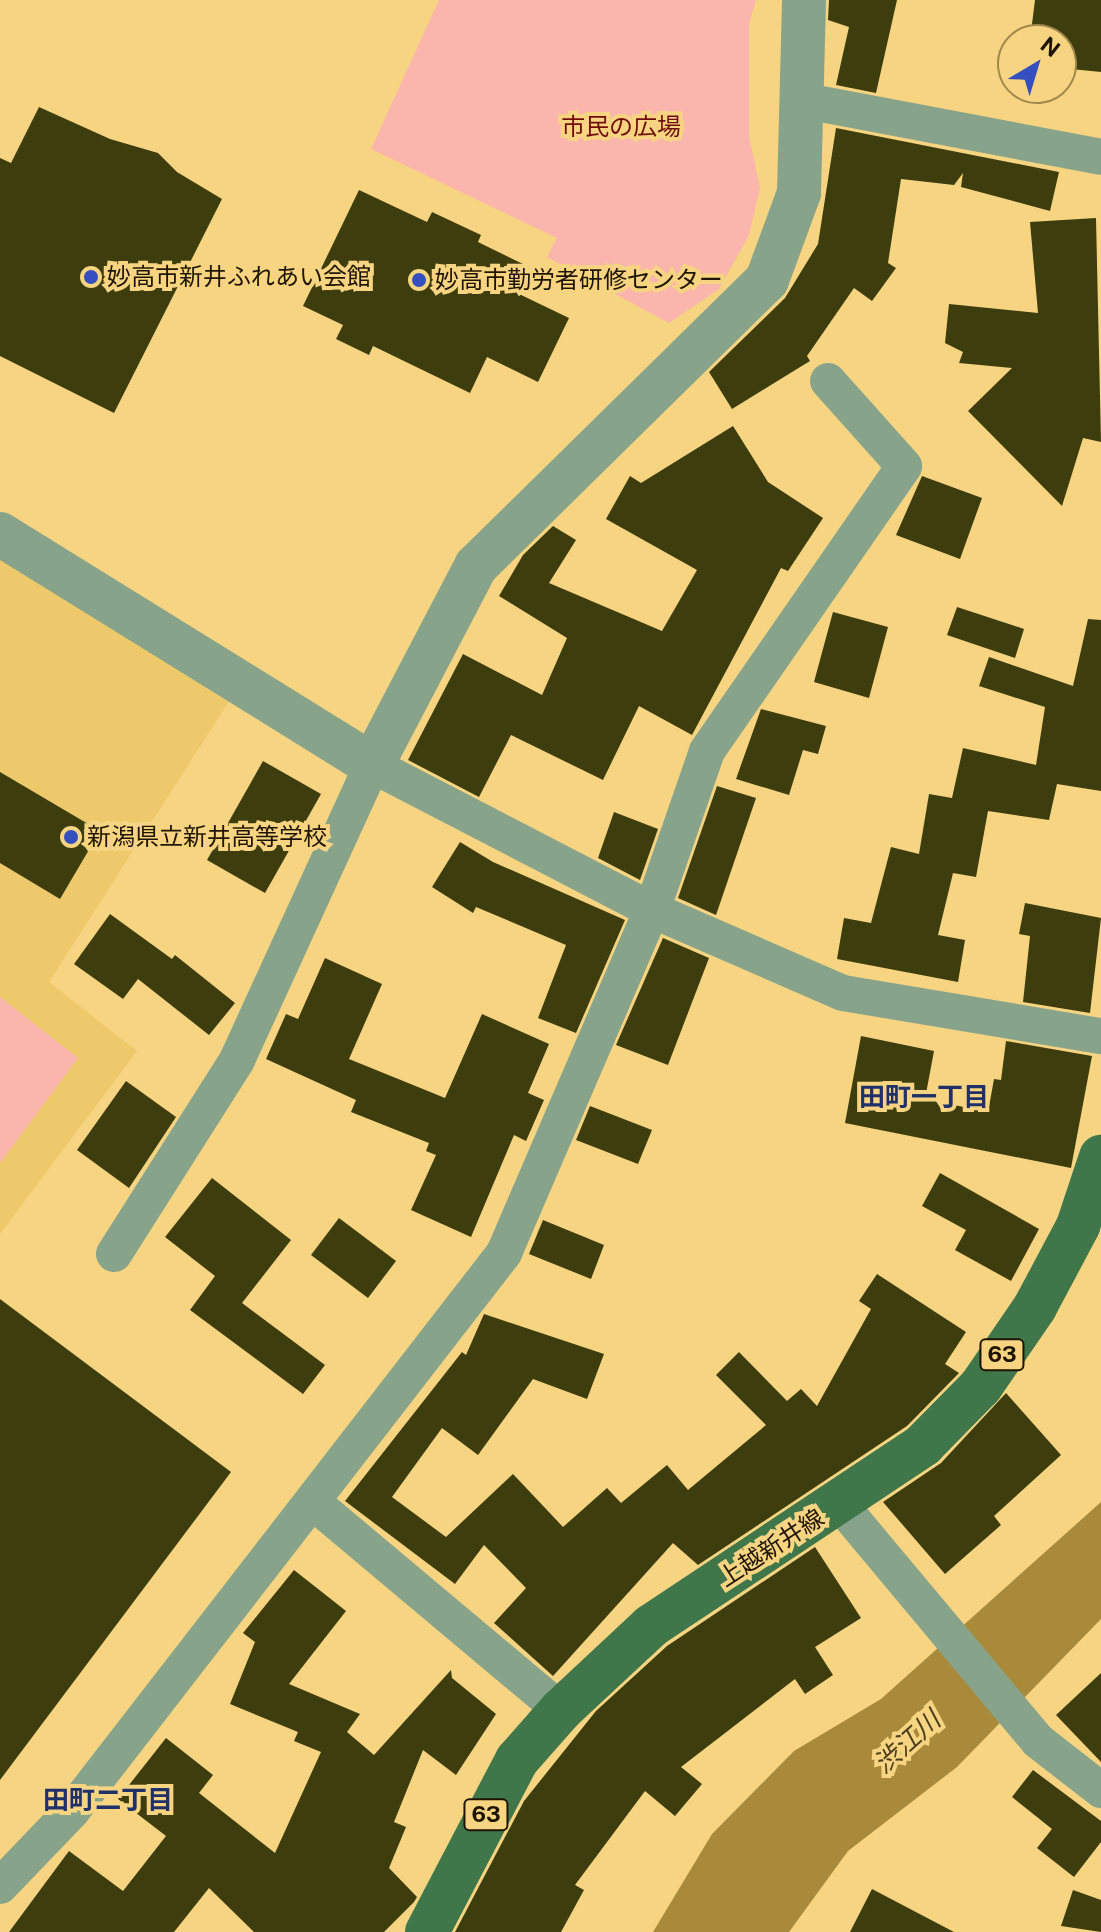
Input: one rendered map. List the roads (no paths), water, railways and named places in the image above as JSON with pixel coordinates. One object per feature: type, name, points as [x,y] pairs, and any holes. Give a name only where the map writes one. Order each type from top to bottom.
[{"type":"main road","name":"上越新井線","points":[[427,1932],[517,1760],[561,1710],[651,1626],[923,1445],[981,1386],[1035,1307],[1078,1226],[1101,1157]]},
{"type":"street","points":[[114,1254],[237,1060],[372,765],[476,566],[767,280],[799,193],[804,0]]},
{"type":"street","points":[[800,100],[1101,157]]},
{"type":"street","points":[[0,1886],[72,1811],[314,1503],[504,1253],[652,910],[707,751],[904,466],[828,381]]},
{"type":"street","points":[[0,534],[372,765],[652,910],[843,993],[1101,1036]]},
{"type":"street","points":[[314,1503],[561,1710]]},
{"type":"street","points":[[839,1503],[1038,1741],[1101,1790]]},
{"type":"water","name":"渋江川","points":[[1101,1502],[1101,1619],[957,1767],[848,1851],[789,1932],[653,1932],[712,1834],[794,1751],[881,1699]]},
{"type":"place","name":"妙高市新井ふれあい会館","points":[[91,277]]},
{"type":"place","name":"妙高市勤労者研修センター","points":[[419,280]]},
{"type":"place","name":"新潟県立新井高等学校","points":[[71,837]]},
{"type":"district","name":"田町一丁目","points":[[924,1097]]},
{"type":"district","name":"田町二丁目","points":[[108,1800]]},
{"type":"park label","name":"市民の広場","points":[[621,127]]}]
